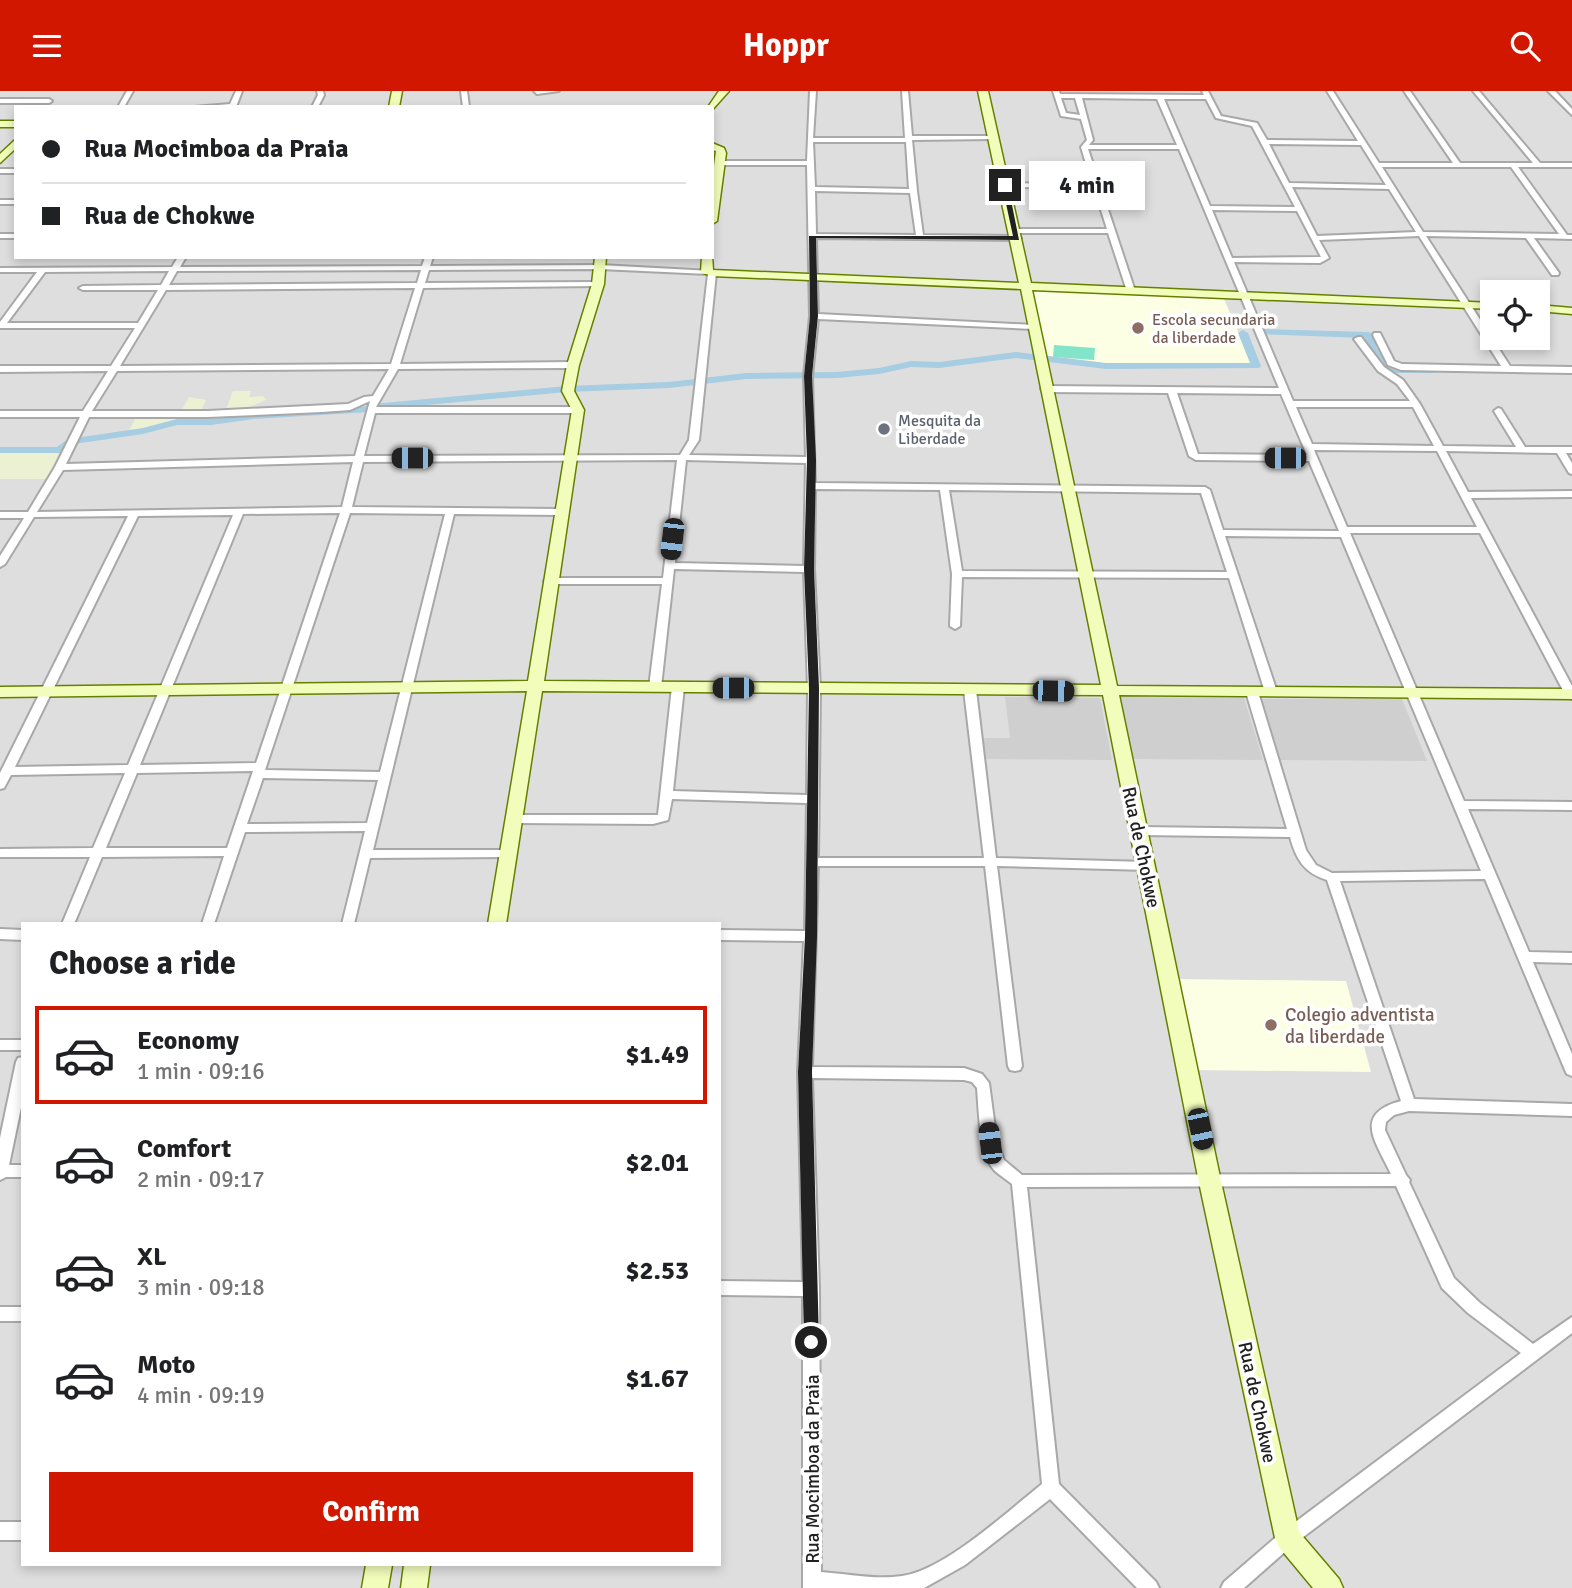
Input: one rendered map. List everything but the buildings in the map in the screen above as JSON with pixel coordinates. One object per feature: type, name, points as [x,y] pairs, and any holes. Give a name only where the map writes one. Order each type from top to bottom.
[{"type":"street","points":[[0,101],[47,104],[56,91]]},
{"type":"street","points":[[537,94],[556,91]]},
{"type":"street","name":"Rua Mocimboa da Praia","points":[[812,1584],[811,1289],[805,1072],[811,936],[814,688],[809,569],[811,460],[808,375],[814,316],[811,277],[810,140],[813,91]]},
{"type":"street","points":[[905,91],[913,191],[920,237]]},
{"type":"street","name":"Rua de Chokwe","points":[[983,91],[1016,235],[1045,389],[1287,1538],[1331,1588]]},
{"type":"street","points":[[1330,91],[1507,369]]},
{"type":"street","points":[[1407,91],[1458,165]]},
{"type":"street","points":[[1476,91],[1538,165]]},
{"type":"street","points":[[1551,91],[1572,113]]},
{"type":"street","points":[[1082,117],[1063,115],[1057,93],[1078,96],[1132,94],[1160,97],[1207,94],[1218,117],[1252,122],[1266,142],[1324,260],[1231,260]]},
{"type":"street","points":[[1078,96],[1090,140],[1084,147]]},
{"type":"street","points":[[1160,97],[1231,260],[1411,693],[1492,875],[1572,1070]]},
{"type":"street","points":[[810,140],[994,137]]},
{"type":"street","points":[[1266,142],[1363,143]]},
{"type":"street","points":[[0,160],[14,144]]},
{"type":"street","points":[[714,146],[721,150],[714,204]]},
{"type":"street","points":[[1084,147],[1181,147]]},
{"type":"street","points":[[1084,147],[1131,291]]},
{"type":"street","points":[[718,163],[811,163]]},
{"type":"street","points":[[1378,165],[1572,165]]},
{"type":"street","points":[[1513,165],[1569,237]]},
{"type":"street","points":[[1005,185],[1096,185]]},
{"type":"street","points":[[1288,185],[1390,187]]},
{"type":"street","points":[[812,189],[913,191]]},
{"type":"street","points":[[1208,208],[1300,209]]},
{"type":"street","points":[[812,236],[920,237],[1111,232]]},
{"type":"street","points":[[1314,238],[1420,234],[1569,237]]},
{"type":"street","points":[[1528,236],[1555,273]]},
{"type":"street","points":[[0,564],[60,467],[86,414],[181,259]]},
{"type":"street","points":[[209,922],[345,510],[371,411],[396,366],[428,259]]},
{"type":"street","points":[[654,687],[682,457],[694,440],[703,364],[708,259]]},
{"type":"street","points":[[0,270],[426,267],[601,262],[709,272],[1480,306]]},
{"type":"street","points":[[496,922],[517,819],[548,581],[578,410],[569,388],[573,365],[598,284],[601,262]]},
{"type":"street","points":[[1,326],[43,270]]},
{"type":"street","points":[[83,288],[598,284]]},
{"type":"street","points":[[1550,308],[1572,309]]},
{"type":"street","points":[[814,316],[1034,327]]},
{"type":"street","points":[[1,326],[140,325]]},
{"type":"street","points":[[1377,335],[1391,363],[1395,365],[1572,370]]},
{"type":"street","points":[[0,692],[535,686],[1572,695],[1416,404],[1400,381],[1381,369],[1358,339]]},
{"type":"street","points":[[0,369],[573,365]]},
{"type":"street","points":[[1045,389],[1284,391]]},
{"type":"street","points":[[1172,391],[1192,454],[1196,457],[1439,450],[1572,450]]},
{"type":"street","points":[[0,414],[208,414],[350,407],[376,398]]},
{"type":"street","points":[[1290,404],[1416,404]]},
{"type":"street","points":[[371,411],[578,410]]},
{"type":"street","points":[[1498,411],[1523,450]]},
{"type":"street","points":[[1560,450],[1572,471]]},
{"type":"street","points":[[60,467],[360,458],[682,457],[811,460]]},
{"type":"street","points":[[811,486],[1205,490],[1271,692]]},
{"type":"street","points":[[944,487],[957,574],[955,625]]},
{"type":"street","points":[[1466,495],[1572,494]]},
{"type":"street","points":[[0,515],[345,510],[560,512]]},
{"type":"street","points":[[69,922],[239,512]]},
{"type":"street","points":[[349,922],[450,512]]},
{"type":"street","points":[[3,777],[48,692],[134,514]]},
{"type":"street","points":[[1218,533],[1484,530]]},
{"type":"street","points":[[669,566],[809,569]]},
{"type":"street","points":[[957,574],[1231,575]]},
{"type":"street","points":[[548,581],[668,581]]},
{"type":"street","points":[[517,819],[660,819],[666,813],[678,687]]},
{"type":"street","points":[[970,690],[1015,1066]]},
{"type":"street","points":[[1252,692],[1307,867],[1332,877],[1492,875]]},
{"type":"street","points":[[3,777],[134,769],[385,776]]},
{"type":"street","points":[[667,795],[813,799]]},
{"type":"street","points":[[1459,805],[1572,806]]},
{"type":"street","points":[[241,828],[372,827]]},
{"type":"street","points":[[1140,831],[1295,833]]},
{"type":"street","points":[[0,853],[232,852]]},
{"type":"street","points":[[366,854],[510,855]]},
{"type":"street","points":[[812,862],[990,862],[1147,866]]},
{"type":"street","points":[[1332,877],[1409,1105]]},
{"type":"street","points":[[0,934],[21,935]]},
{"type":"street","points":[[721,935],[811,936]]},
{"type":"street","points":[[1525,957],[1572,958]]},
{"type":"street","points":[[0,1045],[21,1045]]},
{"type":"street","points":[[21,1072],[0,1172],[21,1171]]},
{"type":"street","points":[[805,1072],[964,1074],[977,1078],[984,1087],[990,1143],[998,1164],[1018,1181],[1403,1180]]},
{"type":"street","points":[[1533,1353],[1474,1308],[1448,1283],[1378,1130],[1379,1119],[1390,1110],[1409,1105],[1572,1110]]},
{"type":"street","points":[[1018,1181],[1051,1488],[1150,1588]]},
{"type":"street","points":[[721,1288],[811,1289]]},
{"type":"street","points":[[0,1314],[21,1314]]},
{"type":"street","points":[[1230,1588],[1287,1538],[1572,1324]]},
{"type":"street","points":[[812,1584],[905,1585],[921,1580],[945,1568],[1051,1488]]},
{"type":"street","points":[[0,1531],[21,1531]]},
{"type":"street","points":[[375,1588],[379,1566]]},
{"type":"street","points":[[414,1588],[417,1566]]},
{"type":"shaded area","points":[[0,91],[1572,91],[1572,1588],[0,1588]]},
{"type":"shaded area","name":"Escola secundaria da liberdade","points":[[1032,291],[1224,299],[1253,366],[1122,365],[1045,357]]},
{"type":"shaded area","points":[[233,391],[251,391],[249,397],[263,396],[266,400],[237,412],[225,412]]},
{"type":"shaded area","points":[[189,397],[206,400],[201,411],[225,414],[212,421],[178,421],[151,429],[129,431],[137,415],[181,411]]},
{"type":"shaded area","points":[[0,451],[66,451],[46,479],[0,479]]},
{"type":"shaded area","points":[[1005,697],[1100,698],[1112,760],[985,759],[983,738],[1010,738]]},
{"type":"shaded area","points":[[1120,697],[1244,698],[1263,760],[1133,759]]},
{"type":"shaded area","points":[[1261,699],[1402,699],[1427,761],[1280,760]]},
{"type":"shaded area","name":"Colegio adventista da liberdade","points":[[1176,979],[1346,981],[1371,1072],[1192,1070]]},
{"type":"green space","points":[[1054,345],[1095,348],[1094,360],[1053,357]]},
{"type":"waterway","points":[[1260,332],[1369,335],[1371,347],[1387,370],[1436,370]]},
{"type":"waterway","points":[[75,441],[143,431],[177,422],[211,422],[254,416],[371,409],[567,389],[669,385],[746,376],[837,375],[879,371],[911,364],[939,365],[1016,355],[1106,366],[1256,366],[1243,333]]},
{"type":"waterway","points":[[0,450],[60,450],[69,443]]},
{"type":"place","name":"Escola secundaria da liberdade","points":[[1138,328]]},
{"type":"place","name":"Mesquita da Liberdade","points":[[884,429]]},
{"type":"place","name":"Colegio adventista da liberdade","points":[[1271,1025]]},
{"type":"route","points":[[811,1342],[805,1072],[811,936],[814,688],[809,569],[811,460],[808,376],[814,316],[812,236],[1017,238],[1005,185]]}]
